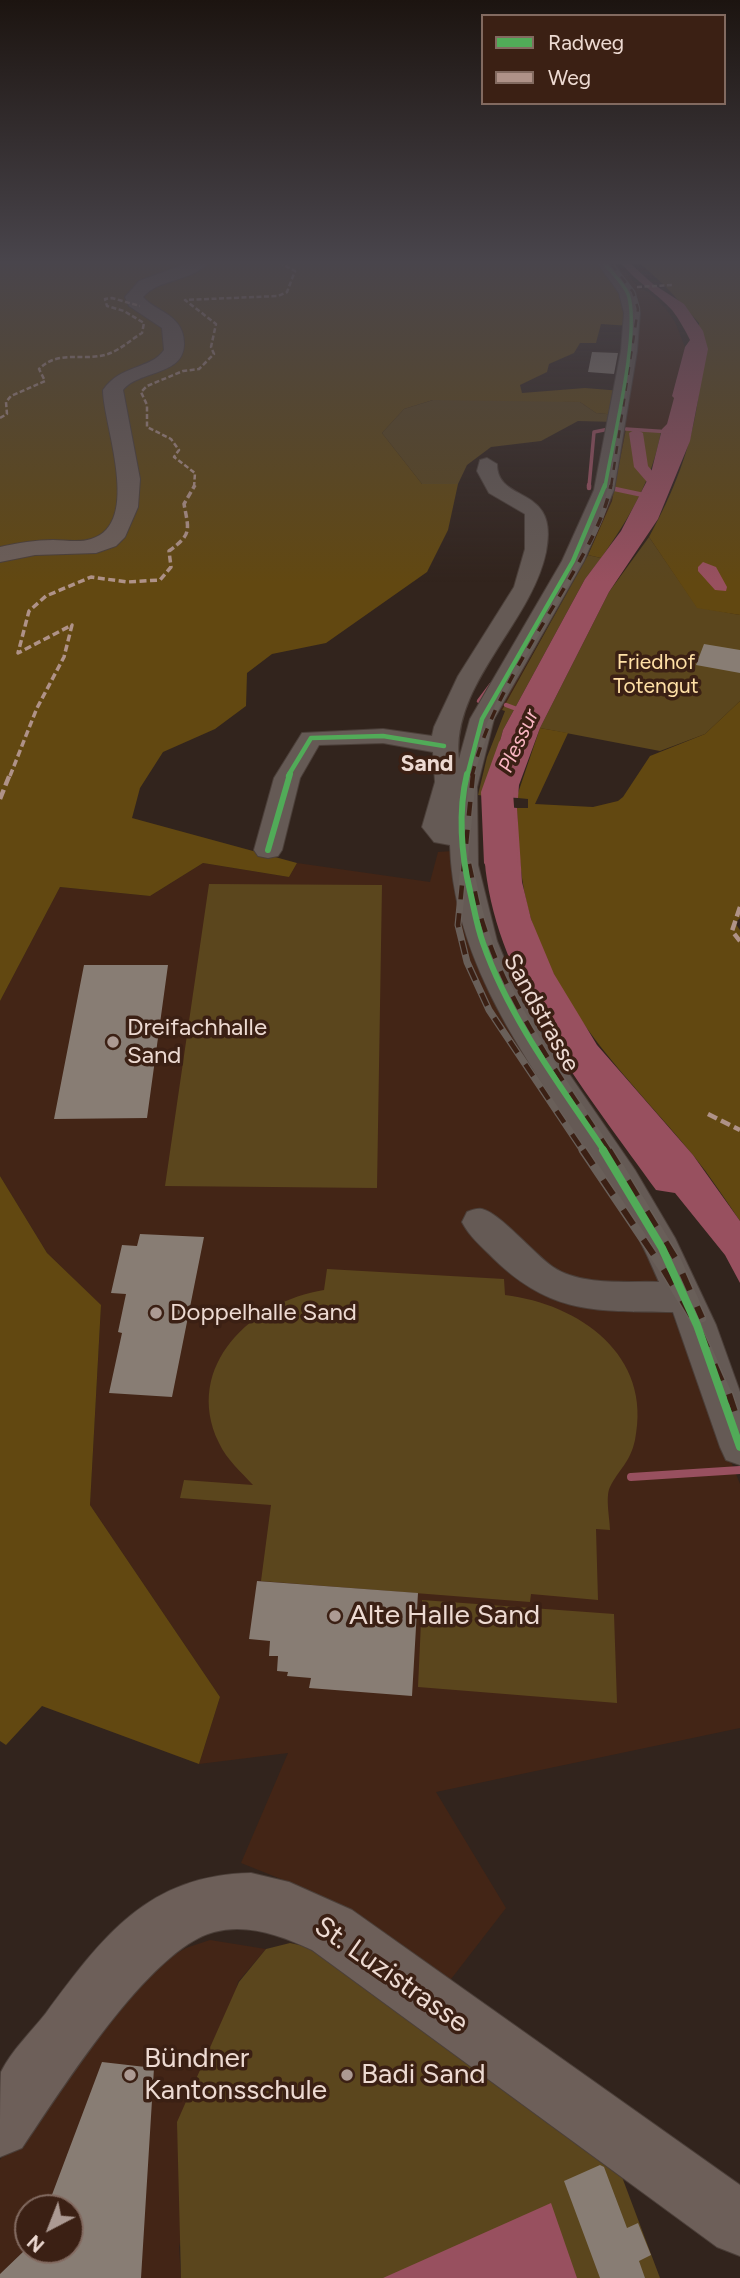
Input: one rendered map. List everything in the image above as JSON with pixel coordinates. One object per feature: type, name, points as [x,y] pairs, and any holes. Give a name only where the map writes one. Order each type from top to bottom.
[{"type":"main road","points":[[0,555],[37,547],[94,547],[118,533],[125,507],[128,478],[113,390],[124,378],[142,370]]},
{"type":"main road","name":"St. Luzistrasse","points":[[0,2126],[116,1969],[152,1931],[189,1910],[209,1904],[251,1902],[274,1905],[309,1917],[332,1930],[740,2224]]},
{"type":"street","name":"Sandstrasse","points":[[626,370],[604,490],[573,561],[482,719],[464,787],[462,839],[471,899],[482,941],[500,987],[529,1039],[640,1207],[685,1297],[740,1447]]},
{"type":"street","points":[[462,839],[446,837],[435,827],[448,782],[444,746],[446,727],[470,676],[525,587],[536,549],[535,513],[528,506],[496,489],[486,469],[488,464]]},
{"type":"street","points":[[268,850],[287,778],[311,738],[383,736],[444,746]]},
{"type":"street","points":[[479,1222],[553,1285],[580,1292],[685,1297]]},
{"type":"shaded area","points":[[0,370],[547,370],[520,385],[522,393],[585,388],[622,391],[617,415],[596,413],[580,402],[433,400],[404,409],[382,433],[422,484],[458,484],[448,530],[427,572],[326,643],[272,654],[247,673],[246,706],[215,729],[163,752],[140,788],[132,818],[297,863],[289,877],[203,863],[150,896],[60,887],[0,1001]]},
{"type":"shaded area","points":[[620,370],[679,370],[672,396],[675,397],[667,424],[661,431],[626,429],[616,487],[605,521],[502,710],[488,707],[588,530]]},
{"type":"shaded area","points":[[740,370],[740,615],[697,608],[649,537],[666,504],[686,453],[695,417],[700,371]]},
{"type":"shaded area","points":[[626,429],[661,431],[652,465],[638,498],[601,558],[588,555],[612,501]]},
{"type":"shaded area","points":[[740,701],[740,918],[735,923],[740,930],[740,1221],[693,1155],[600,1046],[561,988],[545,955],[527,905],[520,864],[517,808],[528,808],[528,799],[518,798],[518,793],[540,728],[568,733],[535,804],[593,807],[618,801],[650,756],[705,734]]},
{"type":"shaded area","points":[[453,851],[463,900],[660,1259],[660,1283],[740,1484],[740,1728],[436,1792],[506,1908],[441,1992],[291,1883],[241,1863],[288,1753],[199,1764],[220,1697],[90,1505],[101,1306],[47,1253],[0,1176],[0,1001],[60,887],[150,896],[203,863],[289,877],[297,863],[430,882],[438,852]]},
{"type":"shaded area","points":[[0,1176],[47,1253],[101,1305],[90,1505],[220,1697],[199,1764],[42,1706],[6,1745],[0,1741]]},
{"type":"shaded area","name":"Bündner Kantonsschule","points":[[210,1940],[266,1949],[238,1982],[179,2247],[181,2278],[0,2278],[0,2160],[117,2003],[158,1964],[186,1948]]},
{"type":"green space","points":[[527,399],[580,402],[596,413],[617,415],[616,422],[578,421],[541,441],[491,447],[467,465],[458,484],[422,484],[382,433],[404,409],[433,400]]},
{"type":"green space","name":"Friedhof Totengut","points":[[649,537],[697,607],[740,615],[740,701],[705,734],[660,751],[540,728],[609,592]]},
{"type":"green space","points":[[588,555],[601,558],[585,579],[503,730],[485,796],[478,795],[487,757],[505,711],[502,710]]},
{"type":"green space","points":[[209,884],[382,885],[377,1188],[165,1186]]},
{"type":"green space","points":[[327,1269],[504,1279],[505,1295],[533,1300],[583,1322],[604,1339],[621,1359],[633,1383],[638,1410],[635,1440],[630,1455],[609,1491],[610,1530],[596,1529],[598,1600],[531,1594],[530,1602],[261,1581],[271,1505],[180,1498],[184,1480],[253,1485],[222,1449],[210,1415],[210,1388],[217,1364],[231,1342],[250,1323],[272,1308],[324,1290]]},
{"type":"green space","points":[[422,1600],[614,1614],[617,1703],[418,1687]]},
{"type":"green space","name":"Badi Sand","points":[[290,1943],[318,1949],[616,2161],[660,2278],[181,2278],[177,2122],[239,1982],[266,1949]]},
{"type":"water","points":[[679,370],[704,370],[690,441],[658,519],[609,592],[540,728],[519,785],[518,798],[485,796],[503,730],[585,579],[621,531],[651,473],[662,429],[667,424],[674,398],[672,396]]},
{"type":"water","points":[[703,562],[716,567],[727,587],[726,591],[715,590],[698,571]]},
{"type":"water","points":[[485,805],[517,808],[522,882],[531,919],[554,974],[597,1045],[693,1155],[740,1221],[740,1283],[725,1255],[675,1193],[656,1190],[578,1082],[531,1004],[511,963],[496,922],[486,871]]},
{"type":"water","points":[[551,2203],[577,2278],[383,2278]]},
{"type":"building","points":[[588,370],[615,370],[614,374]]},
{"type":"building","points":[[704,644],[740,650],[740,673],[696,665]]},
{"type":"building","name":"Dreifachhalle Sand","points":[[84,965],[168,965],[147,1118],[54,1119]]},
{"type":"building","name":"Doppelhalle Sand","points":[[140,1234],[204,1237],[172,1397],[109,1393],[122,1333],[118,1332],[126,1294],[111,1293],[122,1245],[137,1246]]},
{"type":"building","name":"Alte Halle Sand","points":[[257,1581],[418,1593],[412,1696],[309,1688],[311,1678],[287,1676],[288,1672],[277,1671],[278,1656],[269,1656],[270,1641],[249,1639]]},
{"type":"building","points":[[102,2062],[154,2068],[141,2278],[0,2278],[0,2274],[14,2261],[14,2264],[84,2264],[84,2194],[52,2194]]},
{"type":"building","points":[[600,2165],[604,2167],[627,2228],[638,2223],[651,2255],[639,2261],[645,2278],[600,2278],[564,2181]]},
{"type":"waterway","points":[[589,487],[594,432],[609,429]]},
{"type":"waterway","points":[[626,429],[671,432]]},
{"type":"waterway","points":[[636,433],[641,467],[658,486]]},
{"type":"waterway","points":[[615,489],[648,496]]},
{"type":"waterway","points":[[479,701],[491,685]]},
{"type":"waterway","points":[[506,705],[525,712]]},
{"type":"waterway","name":"Plessur","points":[[501,863],[497,792],[515,742]]},
{"type":"waterway","points":[[631,1477],[740,1470]]},
{"type":"railway","points":[[611,487],[629,370]]},
{"type":"railway","points":[[472,776],[489,724],[501,698],[589,544],[604,510],[611,485]]},
{"type":"railway","points":[[473,774],[458,925],[467,962],[489,1010],[584,1152]]},
{"type":"railway","points":[[469,864],[482,919],[508,987],[539,1044],[610,1152]]},
{"type":"railway","points":[[583,1150],[662,1267],[697,1325],[731,1402]]},
{"type":"railway","points":[[609,1150],[676,1259],[702,1318]]},
{"type":"railway","points":[[729,1394],[740,1427]]},
{"type":"marked path","points":[[0,418],[7,414],[6,402],[11,396],[45,381],[40,370]]},
{"type":"marked path","points":[[0,799],[37,708],[64,657],[72,625],[18,653],[29,611],[46,596],[91,577],[127,582],[160,580],[171,567],[169,551],[184,540],[189,530],[184,504],[196,484],[195,473],[174,457],[179,450],[171,439],[147,427],[147,405],[141,392],[147,386],[189,370]]},
{"type":"marked path","points":[[740,907],[732,931],[740,941]]},
{"type":"marked path","points":[[708,1114],[740,1130]]},
{"type":"cycle path","points":[[626,370],[604,490],[573,561],[482,719],[464,787],[464,865],[482,941],[501,987],[529,1039],[623,1179],[662,1248],[697,1325],[740,1447]]},
{"type":"cycle path","points":[[268,850],[287,778],[311,738],[383,736],[444,746]]},
{"type":"place","name":"Dreifachhalle Sand","points":[[113,1042]]},
{"type":"place","name":"Doppelhalle Sand","points":[[156,1313]]},
{"type":"place","name":"Alte Halle Sand","points":[[335,1616]]},
{"type":"place","name":"Bündner Kantonsschule","points":[[130,2075]]},
{"type":"place","name":"Badi Sand","points":[[347,2075]]},
{"type":"district","name":"Sand","points":[[427,764]]}]
